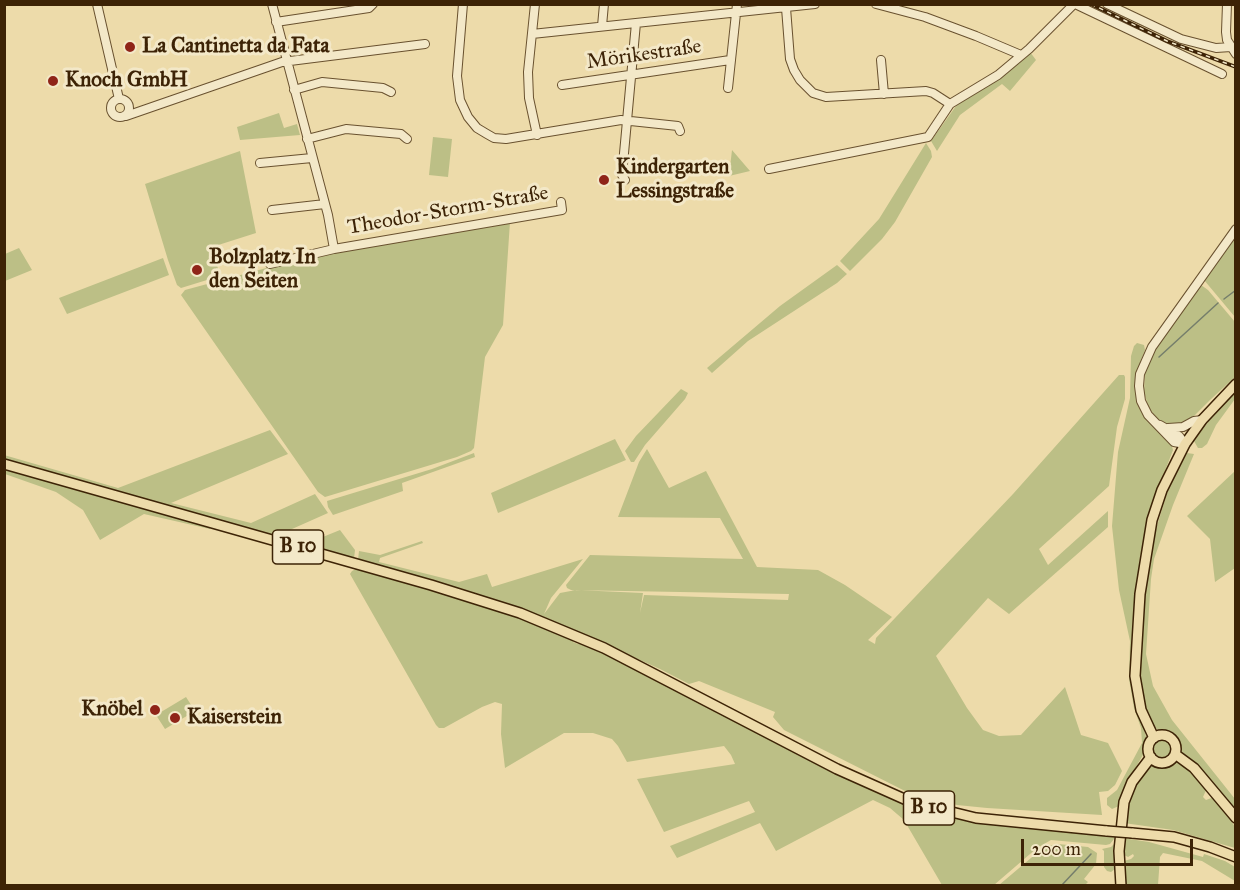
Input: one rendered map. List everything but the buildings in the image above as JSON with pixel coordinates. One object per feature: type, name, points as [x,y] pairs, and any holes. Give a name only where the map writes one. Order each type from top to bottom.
[{"type":"main road","points":[[1154,738],[1141,710],[1135,676],[1140,594],[1152,520],[1165,484],[1185,444],[1202,420],[1236,384]]},
{"type":"main road","name":"B 10","points":[[4,464],[431,585],[520,613],[604,648],[837,769],[911,802],[976,818],[1174,837],[1222,851],[1235,858]]},
{"type":"main road","points":[[1121,885],[1119,851],[1124,802],[1132,782],[1151,757],[1149,747],[1154,738],[1165,735],[1171,738],[1175,744],[1175,754],[1168,761],[1162,763],[1151,757]]},
{"type":"main road","points":[[1175,754],[1194,768],[1236,818]]},
{"type":"main road","name":"B 10","points":[[1150,835],[1235,858]]},
{"type":"street","points":[[97,4],[118,99]]},
{"type":"street","points":[[270,264],[334,249],[325,204],[272,4]]},
{"type":"street","points":[[276,22],[369,8],[373,4]]},
{"type":"street","points":[[463,4],[457,76],[462,106],[477,128],[494,138],[506,140],[627,120],[678,126],[680,131]]},
{"type":"street","points":[[535,4],[528,72],[529,98],[537,135]]},
{"type":"street","points":[[602,26],[604,4]]},
{"type":"street","points":[[728,88],[737,4]]},
{"type":"street","points":[[532,34],[815,4]]},
{"type":"street","points":[[876,4],[925,17],[1021,56]]},
{"type":"street","points":[[769,169],[928,137],[950,104],[998,75],[1021,56],[1074,4],[1222,74]]},
{"type":"street","points":[[1107,4],[1181,39],[1216,48],[1232,45],[1227,4]]},
{"type":"street","points":[[786,8],[790,59],[797,76],[804,85],[819,96],[929,91],[950,104]]},
{"type":"street","points":[[625,180],[622,175],[636,23]]},
{"type":"street","points":[[126,116],[129,112],[129,104],[126,101],[118,99],[112,103],[112,111],[117,117],[126,116],[287,62],[425,44]]},
{"type":"street","name":"Mörikestraße","points":[[562,85],[730,60]]},
{"type":"street","points":[[881,60],[884,94]]},
{"type":"street","points":[[294,90],[322,82],[382,88],[391,92]]},
{"type":"street","points":[[307,139],[346,129],[401,134],[407,139]]},
{"type":"street","points":[[260,163],[312,158]]},
{"type":"street","name":"Theodor-Storm-Straße","points":[[334,249],[562,210],[561,202]]},
{"type":"street","points":[[272,210],[325,204]]},
{"type":"street","points":[[1185,444],[1174,442],[1153,422],[1141,401],[1139,382],[1143,365],[1175,313],[1236,229]]},
{"type":"street","points":[[1167,428],[1183,427],[1194,421],[1202,420]]},
{"type":"street","points":[[1153,422],[1179,436],[1185,444]]},
{"type":"green space","points":[[1030,52],[1036,60],[1010,91],[1002,84],[960,115],[937,151],[931,141],[956,106],[972,94],[987,87]]},
{"type":"green space","points":[[279,113],[284,128],[297,124],[300,135],[240,140],[237,127]]},
{"type":"green space","points":[[433,137],[452,139],[448,177],[429,175]]},
{"type":"green space","points":[[926,143],[932,157],[895,222],[882,239],[850,271],[840,261],[879,219]]},
{"type":"green space","points":[[732,150],[750,171],[729,176]]},
{"type":"green space","points":[[240,151],[256,233],[212,247],[220,276],[181,288],[177,285],[168,260],[145,184]]},
{"type":"green space","points":[[510,222],[503,325],[485,357],[474,448],[457,457],[325,497],[318,492],[181,295],[185,290],[333,252]]},
{"type":"green space","points":[[1235,235],[1235,317],[1204,280]]},
{"type":"green space","points":[[19,248],[32,270],[5,281],[5,254]]},
{"type":"green space","points":[[163,258],[169,275],[67,314],[59,298]]},
{"type":"green space","points":[[837,265],[847,274],[837,283],[748,341],[712,373],[707,368],[780,306]]},
{"type":"green space","points":[[1201,285],[1235,322],[1235,377],[1190,420],[1182,425],[1170,426],[1158,420],[1149,408],[1144,393],[1145,371],[1155,349]]},
{"type":"green space","points":[[1137,343],[1144,345],[1145,350],[1136,373],[1137,402],[1146,419],[1171,443],[1173,450],[1149,513],[1140,558],[1133,625],[1131,679],[1147,740],[1144,753],[1124,788],[1119,806],[1112,809],[1107,805],[1107,798],[1117,790],[1142,743],[1141,728],[1134,708],[1129,679],[1130,641],[1119,590],[1112,526],[1118,452],[1130,398],[1131,356]]},
{"type":"green space","points":[[1119,375],[1125,377],[1125,399],[1117,427],[1109,486],[1039,549],[1048,565],[1108,511],[1108,527],[1009,614],[988,598],[936,656],[983,730],[999,736],[1021,735],[1065,687],[1081,735],[1108,743],[1122,771],[1115,785],[1108,791],[1099,792],[1102,815],[957,805],[905,791],[784,730],[773,717],[775,712],[699,681],[689,684],[542,616],[358,560],[359,551],[380,555],[422,541],[423,543],[380,558],[379,562],[459,582],[487,574],[492,587],[583,559],[551,598],[544,614],[560,593],[576,590],[567,588],[566,585],[590,555],[743,559],[720,518],[618,517],[639,462],[647,449],[669,488],[706,471],[757,567],[818,570],[845,585],[892,617],[868,640],[875,644],[876,638],[1013,494]],"holes":[[[579,590],[789,594],[788,600],[644,595],[640,613],[643,593]]]},
{"type":"green space","points":[[681,389],[688,393],[685,399],[645,445],[634,462],[631,462],[625,451],[636,436]]},
{"type":"green space","points":[[1235,390],[1235,399],[1216,425],[1207,444],[1198,448],[1194,441]]},
{"type":"green space","points":[[270,430],[288,454],[171,503],[251,523],[315,494],[328,513],[283,533],[313,541],[340,530],[355,550],[354,559],[5,459],[4,455],[118,488]]},
{"type":"green space","points":[[615,439],[626,460],[498,513],[491,493]]},
{"type":"green space","points":[[474,453],[475,457],[402,483],[403,491],[333,515],[328,507],[327,501],[432,469]]},
{"type":"green space","points":[[1187,453],[1194,454],[1154,559],[1146,654],[1153,686],[1172,720],[1235,799],[1235,811],[1180,750],[1174,737],[1155,728],[1145,710],[1139,683],[1142,611],[1152,542],[1168,490]]},
{"type":"green space","points":[[4,468],[210,526],[210,529],[144,514],[100,540],[83,510],[56,492],[5,474]]},
{"type":"green space","points":[[1235,471],[1235,568],[1215,582],[1210,539],[1187,516]]},
{"type":"green space","points":[[358,568],[494,608],[572,637],[573,642],[578,644],[581,642],[659,680],[849,779],[909,806],[970,822],[1104,835],[1114,837],[1114,839],[1106,845],[1051,840],[1037,848],[994,885],[942,885],[904,820],[890,808],[873,800],[776,851],[760,823],[677,858],[670,846],[755,812],[749,801],[664,832],[637,779],[735,764],[724,746],[627,762],[612,739],[593,733],[564,733],[505,768],[501,734],[502,704],[495,702],[444,728],[439,728],[350,574]]},
{"type":"green space","points":[[186,697],[195,711],[165,729],[156,715]]},
{"type":"green space","points":[[1162,739],[1169,742],[1172,749],[1169,756],[1162,759],[1155,756],[1152,749],[1155,742]]},
{"type":"green space","points":[[1178,763],[1187,768],[1207,788],[1203,797],[1206,800],[1214,797],[1225,811],[1235,827],[1235,848],[1173,830],[1124,823],[1135,783],[1147,768],[1152,765]]},
{"type":"green space","points":[[1123,838],[1149,842],[1203,857],[1204,854],[1225,861],[1235,867],[1235,881],[1202,861],[1163,853],[1160,857],[1158,885],[1125,885],[1124,861],[1134,856],[1133,854],[1128,857],[1124,855]]},
{"type":"green space","points":[[1116,842],[1115,869],[1111,872],[1104,867],[1102,849],[1111,847]]},
{"type":"green space","points":[[1058,844],[1088,847],[1097,853],[1096,864],[1084,879],[1088,882],[1085,885],[999,885],[1044,847]]},
{"type":"waterway","points":[[1224,299],[1236,290]]},
{"type":"waterway","points":[[1159,357],[1218,303]]},
{"type":"waterway","points":[[1061,886],[1091,854]]},
{"type":"railway","points":[[1091,4],[1167,41],[1236,67]]},
{"type":"place","name":"La Cantinetta da Fata","points":[[130,47]]},
{"type":"place","name":"Knoch GmbH","points":[[53,81]]},
{"type":"place","name":"Kindergarten Lessingstraße","points":[[604,180]]},
{"type":"place","name":"Bolzplatz In den Seiten","points":[[197,270]]},
{"type":"place","name":"Knöbel","points":[[155,710]]},
{"type":"place","name":"Kaiserstein","points":[[175,718]]}]
